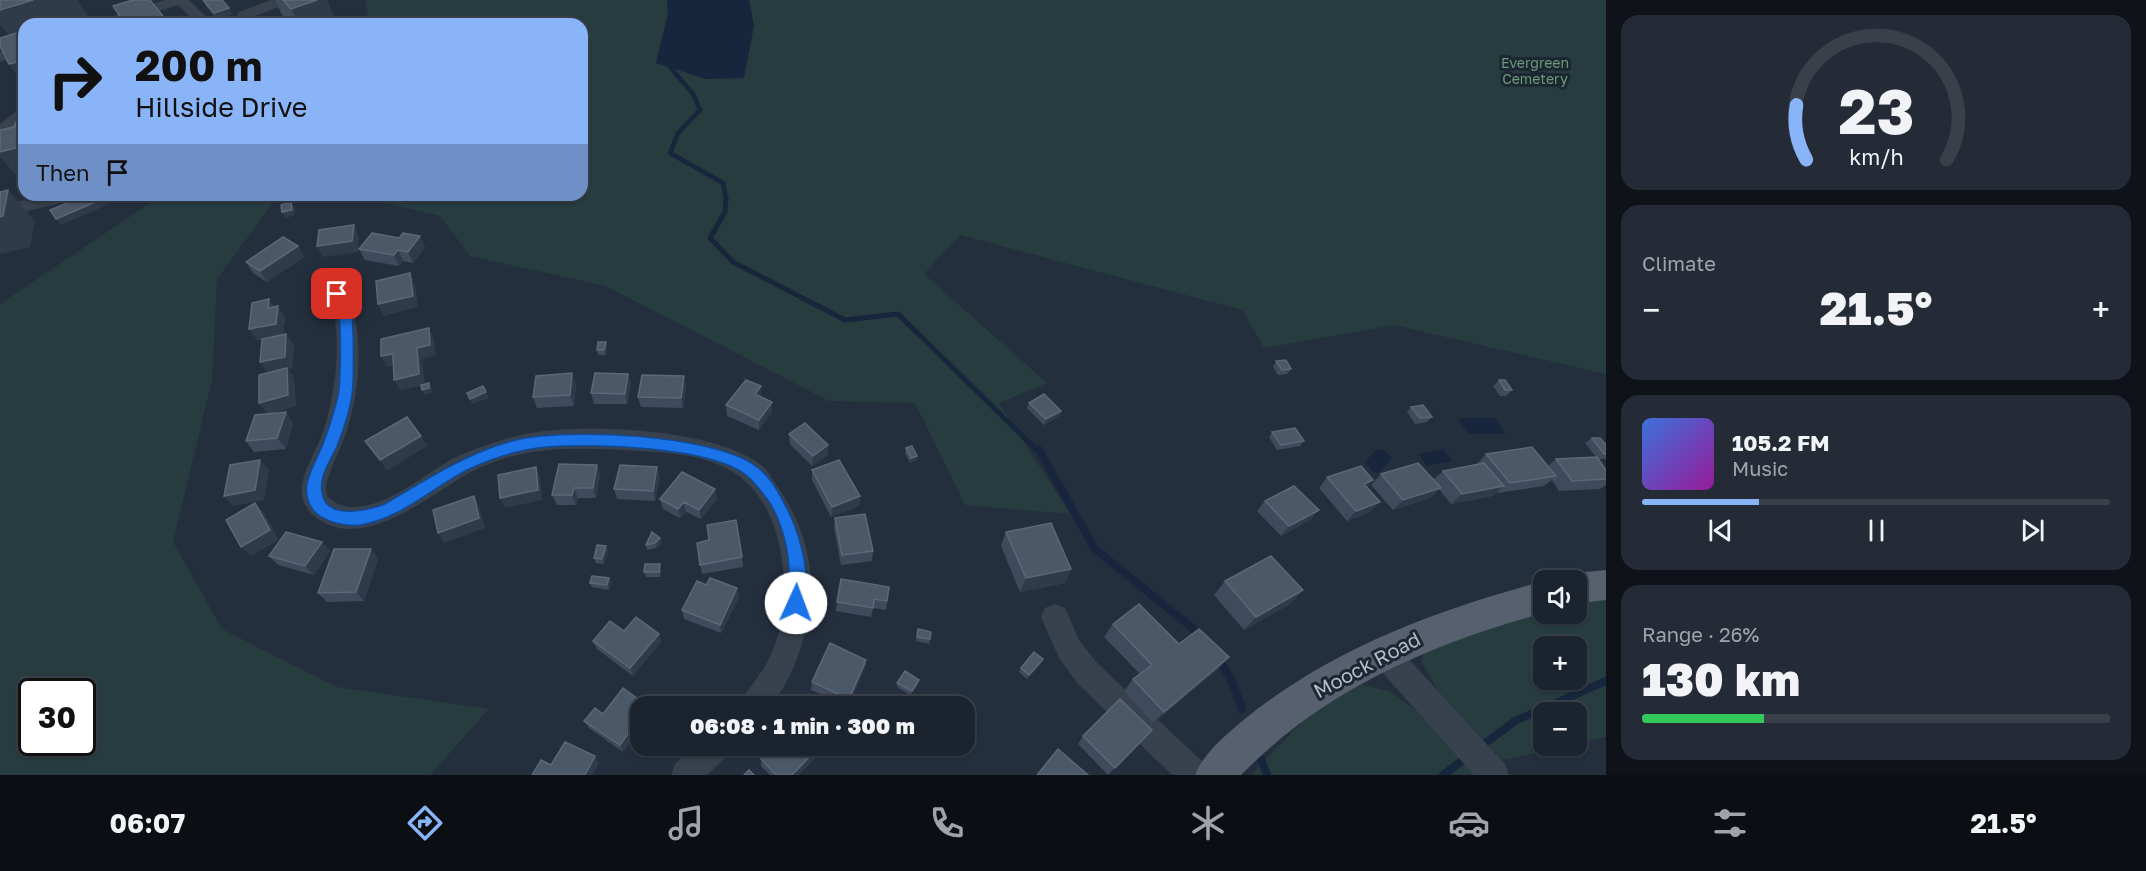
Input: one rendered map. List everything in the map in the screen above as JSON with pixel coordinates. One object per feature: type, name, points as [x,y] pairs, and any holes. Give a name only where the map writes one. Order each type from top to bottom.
[{"type":"main road","points":[[1587,588],[1606,585]]},
{"type":"main road","name":"Moock Road","points":[[1214,775],[1249,739],[1286,711],[1383,652],[1403,642],[1496,609],[1533,600]]},
{"type":"street","points":[[122,18],[180,0],[199,18]]},
{"type":"street","points":[[244,15],[285,0]]},
{"type":"street","points":[[0,57],[18,51]]},
{"type":"street","points":[[3,142],[13,118]]},
{"type":"street","points":[[0,212],[45,201]]},
{"type":"street","points":[[337,294],[345,313],[346,394],[329,447],[319,465],[314,481],[315,495],[320,508],[333,515],[358,519],[373,515],[390,509],[464,465],[513,447],[547,441],[598,440],[687,447],[708,451],[752,471],[775,499],[788,525],[798,575],[791,636],[783,660],[760,696]]},
{"type":"street","points":[[1055,617],[1069,649],[1088,674],[1194,775]]},
{"type":"street","points":[[1383,652],[1488,769]]},
{"type":"street","points":[[686,775],[705,756]]},
{"type":"green space","name":"Evergreen Cemetery","points":[[365,0],[667,0],[668,14],[656,63],[670,67],[754,26],[749,0],[1606,0],[1606,374],[1394,325],[1264,348],[1242,310],[960,235],[924,274],[1047,383],[999,403],[1070,514],[965,505],[915,403],[829,401],[606,286],[470,256],[440,216],[377,201],[588,201],[588,18],[369,18]]},
{"type":"green space","points":[[153,201],[275,201],[217,279],[212,380],[173,542],[222,629],[337,687],[489,709],[430,775],[0,775],[0,304]]},
{"type":"green space","points":[[1606,600],[1606,737],[1587,742],[1587,702],[1533,702],[1533,754],[1502,760],[1440,694],[1422,662],[1423,645],[1533,612],[1533,624],[1587,624],[1587,603]]},
{"type":"green space","points":[[1360,684],[1391,692],[1428,720],[1478,775],[1251,775],[1313,710]]},
{"type":"water","points":[[667,0],[749,0],[754,26],[744,78],[706,79],[656,63],[668,14]]},
{"type":"water","points":[[1458,418],[1495,418],[1505,434],[1468,434]]},
{"type":"water","points":[[1377,449],[1383,450],[1392,458],[1379,473],[1372,471],[1365,462]]},
{"type":"water","points":[[1443,449],[1453,461],[1427,466],[1418,454]]},
{"type":"building","points":[[0,0],[33,0],[0,10]]},
{"type":"building","points":[[133,0],[150,0],[163,16],[121,18],[113,6]]},
{"type":"building","points":[[203,0],[222,0],[229,8],[214,13]]},
{"type":"building","points":[[283,0],[317,0],[291,9]]},
{"type":"building","points":[[18,33],[18,62],[9,64],[0,46],[0,38]]},
{"type":"building","points":[[18,126],[18,148],[0,152],[0,130]]},
{"type":"building","points":[[8,190],[3,216],[0,217],[0,192]]},
{"type":"building","points":[[72,201],[97,201],[56,219],[50,210]]},
{"type":"building","points":[[291,202],[292,210],[282,212],[281,205]]},
{"type":"building","points":[[354,225],[352,241],[317,246],[319,230]]},
{"type":"building","points":[[372,233],[399,238],[403,233],[420,236],[408,252],[398,250],[394,255],[359,249]]},
{"type":"building","points":[[283,237],[298,246],[260,271],[246,262]]},
{"type":"building","points":[[410,273],[413,296],[378,304],[376,281]]},
{"type":"building","points":[[269,299],[268,308],[278,306],[276,324],[249,329],[252,303]]},
{"type":"building","points":[[429,328],[430,345],[417,348],[419,374],[394,380],[393,354],[381,356],[381,339]]},
{"type":"building","points":[[286,334],[285,357],[260,362],[262,339]]},
{"type":"building","points":[[598,342],[606,342],[604,350],[597,350]]},
{"type":"building","points":[[1286,360],[1291,369],[1282,370],[1276,361]]},
{"type":"building","points":[[287,368],[288,395],[259,403],[259,375]]},
{"type":"building","points":[[572,373],[570,395],[533,397],[536,376]]},
{"type":"building","points":[[595,373],[628,374],[625,394],[591,393]]},
{"type":"building","points":[[642,375],[684,376],[681,398],[638,397]]},
{"type":"building","points":[[746,380],[761,386],[755,394],[772,402],[759,420],[726,405]]},
{"type":"building","points":[[1499,380],[1505,380],[1512,390],[1505,390]]},
{"type":"building","points":[[429,383],[429,388],[422,390],[421,385]]},
{"type":"building","points":[[483,386],[486,392],[470,399],[467,393]]},
{"type":"building","points":[[1044,394],[1061,411],[1046,419],[1029,403]]},
{"type":"building","points":[[1423,405],[1432,417],[1420,418],[1411,407]]},
{"type":"building","points":[[286,412],[277,438],[246,441],[255,415]]},
{"type":"building","points":[[407,417],[421,436],[380,460],[365,441]]},
{"type":"building","points":[[805,423],[828,445],[813,456],[789,434]]},
{"type":"building","points":[[1295,428],[1304,441],[1281,445],[1272,432]]},
{"type":"building","points":[[1592,438],[1600,438],[1606,445],[1606,454],[1604,454]]},
{"type":"building","points":[[912,446],[917,456],[911,458],[906,448]]},
{"type":"building","points":[[1532,447],[1556,476],[1510,483],[1486,454]]},
{"type":"building","points":[[1597,457],[1606,470],[1606,479],[1572,481],[1556,459]]},
{"type":"building","points":[[260,460],[255,490],[224,496],[230,465]]},
{"type":"building","points":[[839,460],[860,496],[832,507],[812,470]]},
{"type":"building","points":[[1418,463],[1441,488],[1403,500],[1381,474]]},
{"type":"building","points":[[1484,463],[1504,486],[1462,494],[1443,471]]},
{"type":"building","points":[[559,464],[597,465],[593,488],[574,488],[572,495],[552,495]]},
{"type":"building","points":[[620,465],[657,467],[653,491],[614,489]]},
{"type":"building","points":[[1361,466],[1373,480],[1364,484],[1380,502],[1356,511],[1327,477]]},
{"type":"building","points":[[536,467],[538,490],[500,498],[498,475]]},
{"type":"building","points":[[682,472],[715,489],[699,510],[684,502],[678,509],[660,499]]},
{"type":"building","points":[[1294,486],[1319,510],[1289,526],[1265,501]]},
{"type":"building","points":[[474,496],[479,518],[438,533],[433,510]]},
{"type":"building","points":[[255,503],[270,530],[241,547],[226,520]]},
{"type":"building","points":[[865,514],[873,551],[842,555],[835,518]]},
{"type":"building","points":[[736,520],[742,557],[700,565],[697,543],[709,540],[707,525]]},
{"type":"building","points":[[1051,523],[1071,569],[1026,578],[1006,532]]},
{"type":"building","points":[[286,532],[322,542],[305,566],[269,556]]},
{"type":"building","points":[[652,532],[660,538],[655,543],[646,545]]},
{"type":"building","points":[[597,545],[606,546],[602,559],[594,558]]},
{"type":"building","points":[[334,549],[371,549],[356,592],[318,593]]},
{"type":"building","points":[[1271,556],[1303,590],[1256,617],[1225,581]]},
{"type":"building","points":[[645,564],[660,564],[659,572],[644,572]]},
{"type":"building","points":[[592,576],[609,578],[607,585],[590,583]]},
{"type":"building","points":[[710,578],[737,588],[720,625],[682,610],[697,581],[706,585]]},
{"type":"building","points":[[841,579],[889,587],[887,601],[874,599],[873,608],[837,602]]},
{"type":"building","points":[[1139,604],[1179,644],[1199,629],[1229,657],[1164,712],[1133,679],[1152,665],[1113,624]]},
{"type":"building","points":[[636,617],[659,634],[630,668],[593,641],[610,621],[624,631]]},
{"type":"building","points":[[918,629],[931,632],[930,639],[917,637]]},
{"type":"building","points":[[830,643],[866,660],[850,696],[842,696],[812,682]]},
{"type":"building","points":[[1034,652],[1043,659],[1029,675],[1021,668]]},
{"type":"building","points":[[905,671],[919,680],[912,691],[897,683]]},
{"type":"building","points":[[623,688],[634,696],[630,696],[630,731],[620,745],[584,721],[595,708],[603,714]]},
{"type":"building","points":[[1120,699],[1152,730],[1115,768],[1083,736]]},
{"type":"building","points":[[565,742],[595,756],[585,775],[532,775],[541,760],[551,765]]},
{"type":"building","points":[[1058,749],[1088,775],[1037,775]]},
{"type":"building","points":[[764,756],[810,756],[792,775],[776,775],[761,759]]},
{"type":"building","points":[[749,770],[754,775],[744,775]]},
{"type":"waterway","points":[[670,67],[693,94],[700,110],[678,133],[670,153],[723,183],[726,198]]},
{"type":"waterway","points":[[726,198],[725,212],[710,238],[733,262],[845,320],[898,314],[1039,452]]},
{"type":"waterway","points":[[1039,450],[1095,549],[1201,635]]},
{"type":"waterway","points":[[1219,660],[1231,679],[1242,709]]},
{"type":"waterway","points":[[1480,747],[1515,721],[1606,681]]},
{"type":"waterway","points":[[1443,775],[1467,757]]},
{"type":"waterway","points":[[1261,759],[1267,775]]},
{"type":"route","points":[[337,294],[345,313],[346,394],[329,447],[319,465],[314,481],[315,495],[320,508],[333,515],[358,519],[373,515],[390,509],[464,465],[513,447],[547,441],[627,441],[708,451],[752,471],[775,499],[788,525],[794,551],[798,575],[796,603]]}]
